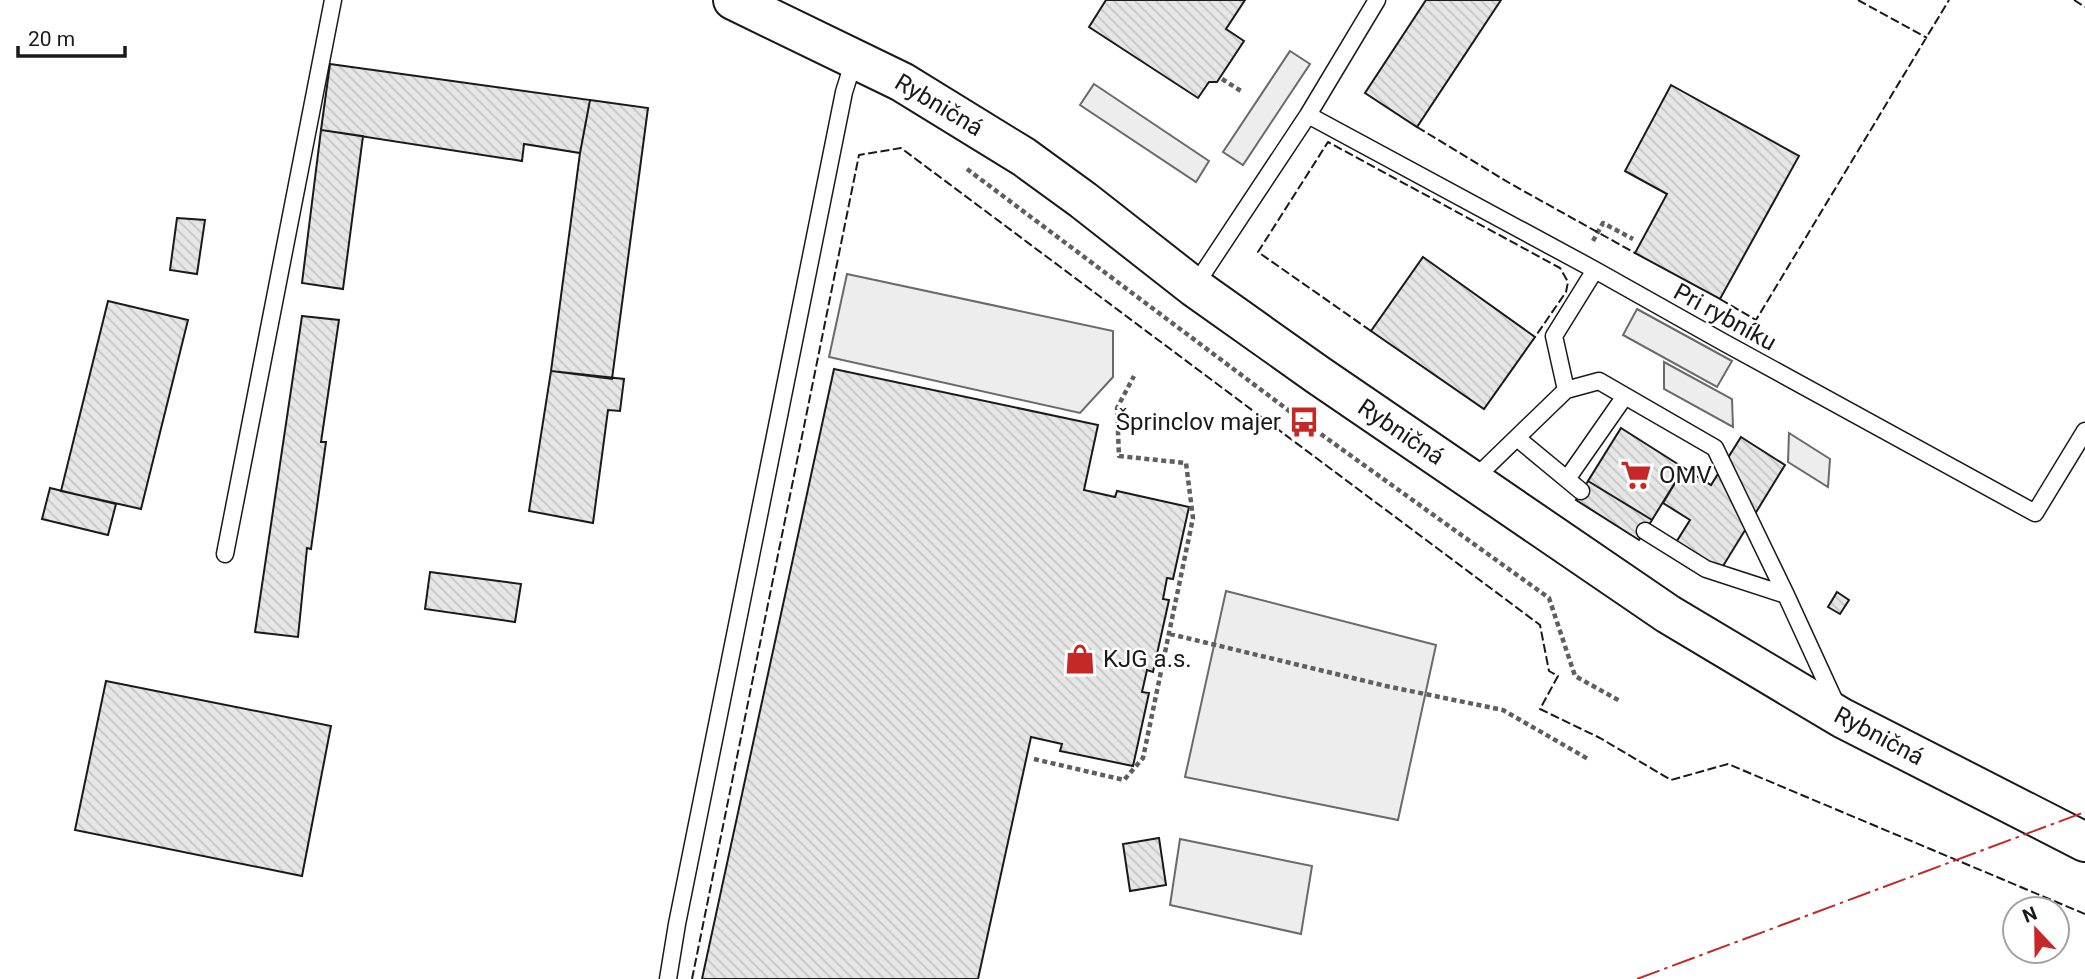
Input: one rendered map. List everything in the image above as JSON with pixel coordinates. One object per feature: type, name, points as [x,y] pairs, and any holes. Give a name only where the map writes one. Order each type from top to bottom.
[{"type":"main road","name":"Rybničná","points":[[733,0],[902,82],[1024,157],[1194,288],[1668,614],[1842,718],[2085,842]]},
{"type":"lane","points":[[225,554],[333,0]]},
{"type":"lane","points":[[1194,288],[1308,115],[1377,0]]},
{"type":"lane","points":[[668,979],[841,105],[855,57]]},
{"type":"lane","name":"Pri rybníku","points":[[1308,115],[2035,513],[2085,431]]},
{"type":"lane","points":[[1566,390],[1554,336],[1588,267]]},
{"type":"lane","points":[[1473,480],[1566,390],[1600,381],[1715,448],[1842,718]]},
{"type":"lane","points":[[1567,479],[1625,396]]},
{"type":"lane","points":[[1517,438],[1581,491]]},
{"type":"lane","points":[[1645,531],[1706,569],[1786,595]]},
{"type":"path","points":[[1223,79],[1241,91]]},
{"type":"path","points":[[965,168],[1304,422],[1549,598],[1575,676],[1620,701]]},
{"type":"path","points":[[1588,267],[1603,223],[1633,239]]},
{"type":"path","points":[[1034,759],[1124,780],[1143,758],[1193,518],[1186,463],[1119,456],[1117,408],[1134,376]]},
{"type":"path","points":[[1170,634],[1386,686],[1503,710],[1588,760]]},
{"type":"shaded area","points":[[1290,51],[1310,64],[1243,165],[1223,152]]},
{"type":"shaded area","points":[[1094,84],[1209,161],[1196,182],[1080,105]]},
{"type":"shaded area","points":[[847,274],[1113,331],[1113,377],[1080,413],[829,357]]},
{"type":"shaded area","points":[[1637,309],[1732,361],[1717,387],[1623,335]]},
{"type":"shaded area","points":[[1664,362],[1732,399],[1733,427],[1664,389]]},
{"type":"shaded area","points":[[1789,433],[1830,459],[1828,487],[1788,462]]},
{"type":"shaded area","points":[[1226,591],[1436,645],[1398,820],[1185,777]]},
{"type":"shaded area","points":[[1180,839],[1312,866],[1301,934],[1170,905]]},
{"type":"building","points":[[1106,0],[1245,0],[1226,29],[1244,41],[1217,82],[1209,82],[1198,98],[1089,27]]},
{"type":"building","points":[[1426,0],[1501,0],[1417,127],[1365,93]]},
{"type":"building","points":[[330,64],[590,100],[580,153],[524,144],[522,161],[321,130]]},
{"type":"building","points":[[1671,85],[1799,156],[1720,299],[1635,253],[1667,194],[1625,171]]},
{"type":"building","points":[[590,100],[648,108],[612,379],[551,371],[580,153]]},
{"type":"building","points":[[321,130],[363,136],[343,289],[302,283]]},
{"type":"building","points":[[177,218],[205,220],[197,274],[170,270]]},
{"type":"building","points":[[1423,257],[1535,337],[1484,409],[1371,331]]},
{"type":"building","points":[[108,301],[188,320],[141,509],[61,491]]},
{"type":"building","points":[[302,316],[339,320],[321,442],[326,442],[311,549],[307,548],[298,637],[255,632]]},
{"type":"building","points":[[834,369],[1098,425],[1084,490],[1115,497],[1117,491],[1189,507],[1173,579],[1167,578],[1163,599],[1169,600],[1153,672],[1147,670],[1142,692],[1149,693],[1133,766],[1060,751],[1062,744],[1031,737],[978,979],[702,979]]},
{"type":"building","points":[[551,371],[624,379],[620,411],[608,410],[593,523],[529,511]]},
{"type":"building","name":"OMV","points":[[1621,428],[1684,468],[1652,520],[1588,481]]},
{"type":"building","points":[[1741,437],[1785,465],[1720,571],[1675,544],[1690,520],[1663,503],[1684,468],[1711,485]]},
{"type":"building","points":[[1588,481],[1652,520],[1639,540],[1576,500]]},
{"type":"building","points":[[50,488],[116,504],[108,535],[42,519]]},
{"type":"building","points":[[430,572],[521,584],[515,622],[425,609]]},
{"type":"building","points":[[1837,592],[1849,600],[1840,614],[1828,607]]},
{"type":"building","points":[[106,681],[331,726],[302,876],[75,830]]},
{"type":"building","points":[[1159,838],[1166,885],[1130,891],[1123,844]]},
{"type":"fence","points":[[1858,0],[1927,38]]},
{"type":"fence","points":[[1720,299],[1756,320],[1949,0]]},
{"type":"fence","points":[[2074,0],[2085,7]]},
{"type":"fence","points":[[1417,127],[1511,184],[1635,253]]},
{"type":"fence","points":[[1371,331],[1258,252],[1328,142],[1560,268],[1568,282],[1566,292],[1535,337]]},
{"type":"fence","points":[[692,979],[859,155],[901,148],[1540,625],[1549,671],[1558,676],[1540,709],[1600,738],[1671,780],[1728,764],[2085,914]]},
{"type":"power","points":[[1637,979],[2085,812]]},
{"type":"place","name":"Šprinclov majer","points":[[1304,422]]},
{"type":"place","name":"OMV","points":[[1636,475]]},
{"type":"place","name":"KJG a.s.","points":[[1080,659]]}]
